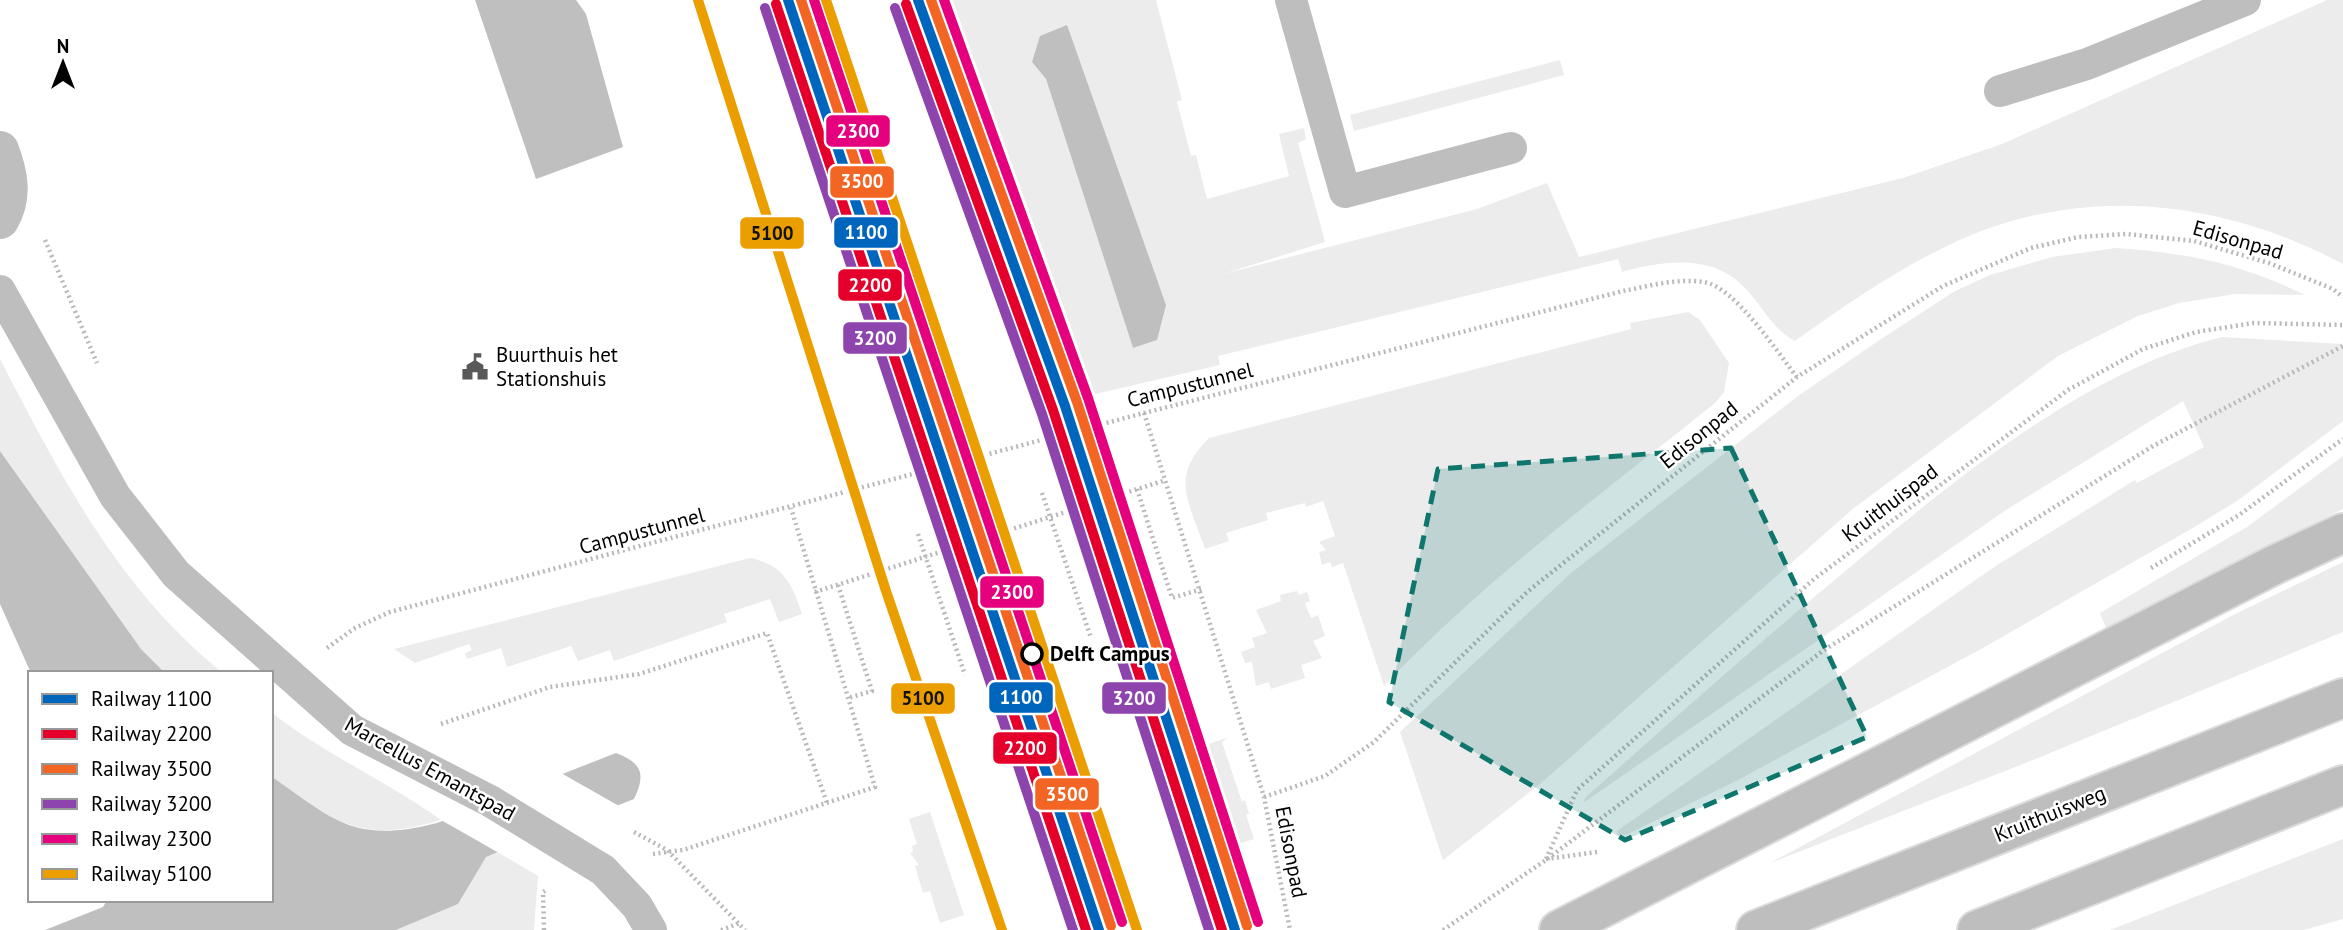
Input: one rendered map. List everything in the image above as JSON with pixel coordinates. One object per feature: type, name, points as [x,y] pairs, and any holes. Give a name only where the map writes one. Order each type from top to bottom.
[{"type":"main road","points":[[0,150],[10,176],[3,215]]},
{"type":"main road","points":[[1564,928],[2274,565],[2343,533]]},
{"type":"main road","name":"Kruithuisweg","points":[[1756,930],[2343,698]]},
{"type":"main road","points":[[1977,930],[2343,785]]},
{"type":"lane","points":[[1291,0],[1345,192],[1511,148]]},
{"type":"lane","points":[[2000,91],[2087,64],[2245,0]]},
{"type":"lane","name":"Marcellus Emantspad","points":[[0,291],[115,496],[176,574],[352,730],[489,801],[603,870],[637,906],[651,930]]},
{"type":"path","points":[[3,215],[48,242],[100,369]]},
{"type":"path","name":"Edisonpad","points":[[1290,930],[1264,797],[1325,776],[1374,742],[1527,592],[1797,377],[1943,286],[2032,248],[2078,237],[2126,234],[2194,241],[2269,263],[2333,289],[2343,297]]},
{"type":"path","name":"Campustunnel","points":[[321,653],[355,628],[390,612],[1144,413],[1623,291],[1679,281],[1706,282],[1728,293],[1797,377]]},
{"type":"path","name":"Kruithuispad","points":[[1546,860],[1577,790],[1814,579],[2068,390],[2143,349],[2196,332],[2253,323],[2343,325]]},
{"type":"path","points":[[1443,930],[1546,860],[1824,650],[2153,446],[2343,346]]},
{"type":"path","points":[[1144,413],[1202,589],[1264,797]]},
{"type":"path","points":[[815,592],[1166,480]]},
{"type":"path","points":[[1137,489],[1172,598],[1202,589]]},
{"type":"path","points":[[1042,493],[1091,638]]},
{"type":"path","points":[[745,930],[667,850],[683,850],[875,787],[790,508]]},
{"type":"path","points":[[918,534],[965,675]]},
{"type":"path","points":[[838,585],[872,691],[848,698]]},
{"type":"path","name":"Marcellus Emantspad","points":[[449,731],[437,725],[550,687],[639,674],[767,634],[827,803]]},
{"type":"path","points":[[721,930],[740,922]]},
{"type":"highlighted area","points":[[1731,448],[1867,737],[1625,840],[1389,702],[1438,469]]},
{"type":"shaded area","points":[[475,0],[576,0],[586,14],[623,147],[536,179]]},
{"type":"shaded area","points":[[949,0],[1156,0],[1182,100],[1177,102],[1191,156],[1196,155],[1207,199],[1289,176],[1279,134],[1304,128],[1306,139],[1298,143],[1325,242],[1223,274],[1477,209],[1547,183],[1579,257],[1903,178],[2002,144],[2327,0],[2343,0],[2343,264],[2296,242],[2247,224],[2148,206],[2098,206],[2048,213],[1998,225],[1949,245],[1889,278],[1795,341],[1773,323],[1744,287],[1717,269],[1702,264],[1669,263],[1622,272],[1618,259],[1218,356],[1220,365],[1091,395],[1039,259],[1038,247]],"holes":[[[1067,25],[1157,340],[1133,348],[1046,79],[1032,62]]]},
{"type":"shaded area","points":[[1067,25],[1166,305],[1157,340],[1133,348],[1046,79],[1032,62],[1040,36]]},
{"type":"shaded area","points":[[1560,60],[1564,75],[1354,131],[1350,115]]},
{"type":"shaded area","points":[[2116,248],[2213,261],[2258,275],[2305,295],[2235,294],[2179,303],[2138,316],[2058,356],[1854,508],[1540,784],[1443,860],[1400,732],[1571,573],[1798,396],[1955,291],[1990,275],[2052,257]]},
{"type":"shaded area","points":[[1688,312],[1700,320],[1729,363],[1724,392],[1715,403],[1503,574],[1422,647],[1384,686],[1343,563],[1332,567],[1330,562],[1322,565],[1319,552],[1326,550],[1319,542],[1335,536],[1323,501],[1306,507],[1305,503],[1266,513],[1268,520],[1226,533],[1229,541],[1205,549],[1189,503],[1186,478],[1189,465],[1209,438],[1631,329],[1630,323]]},
{"type":"shaded area","points":[[2222,337],[2343,344],[2343,421],[2237,501],[1981,649],[1736,781],[1626,835],[1617,835],[1617,831],[1994,567],[2135,480],[2137,483],[2204,447],[2183,401],[2006,510],[1583,803],[1586,797],[1719,679],[1895,530],[1981,462],[2074,400],[2123,374],[2172,353]]},
{"type":"shaded area","points":[[0,359],[70,488],[122,568],[152,605],[221,671],[163,671],[141,649],[0,451]]},
{"type":"shaded area","points":[[0,451],[141,649],[163,671],[30,671],[0,604]]},
{"type":"shaded area","points":[[2343,456],[2343,509],[2106,628],[2100,613],[2247,527]]},
{"type":"shaded area","points":[[750,558],[771,565],[785,577],[802,614],[779,622],[770,599],[724,614],[727,622],[614,661],[610,650],[578,661],[571,646],[507,667],[501,648],[467,659],[465,653],[472,650],[469,644],[415,663],[394,649]]},
{"type":"shaded area","points":[[2343,562],[2343,632],[2033,760],[1768,864],[2235,614]]},
{"type":"shaded area","points":[[1297,591],[1299,595],[1307,592],[1310,601],[1305,603],[1311,618],[1318,615],[1325,636],[1313,641],[1322,658],[1301,665],[1305,678],[1271,689],[1269,682],[1256,686],[1252,662],[1245,663],[1241,652],[1255,647],[1252,638],[1267,633],[1256,610],[1281,601],[1280,595]]},
{"type":"shaded area","points":[[273,714],[312,741],[441,820],[389,830],[368,829],[350,825],[313,806],[273,777]]},
{"type":"shaded area","points":[[1229,737],[1222,742],[1242,802],[1245,800],[1249,814],[1246,815],[1254,839],[1238,844],[1206,745]]},
{"type":"shaded area","points":[[616,753],[631,761],[639,770],[640,783],[634,799],[486,857],[458,904],[396,930],[45,930],[103,907],[106,902],[273,902],[273,777],[312,805],[347,824],[385,831],[437,823]]},
{"type":"shaded area","points":[[930,812],[964,915],[940,923],[930,891],[923,893],[915,866],[919,865],[910,853],[913,852],[912,846],[917,844],[909,819]]},
{"type":"shaded area","points":[[2343,839],[2343,919],[2304,930],[2110,930]]},
{"type":"shaded area","points":[[499,853],[538,876],[534,930],[396,930],[458,904],[485,857]]},
{"type":"pier","points":[[561,773],[619,806],[499,853],[441,820]]},
{"type":"rail line","name":"5100","points":[[698,0],[886,591],[1002,930]]},
{"type":"rail line","name":"1100","points":[[788,0],[1099,930]]},
{"type":"rail line","name":"3500","points":[[801,0],[1111,926]]},
{"type":"rail line","name":"2300","points":[[814,0],[1122,922]]},
{"type":"rail line","name":"5100","points":[[826,0],[1137,930]]},
{"type":"rail line","name":"1100","points":[[918,0],[1065,406],[1235,930]]},
{"type":"rail line","name":"3500","points":[[931,0],[1077,402],[1247,926]]},
{"type":"rail line","name":"2300","points":[[944,0],[1088,398],[1258,922]]},
{"type":"rail line","name":"2200","points":[[776,4],[1086,930]]},
{"type":"rail line","name":"2200","points":[[906,4],[1053,410],[1222,930]]},
{"type":"rail line","name":"3200","points":[[765,8],[1073,930]]},
{"type":"rail line","name":"3200","points":[[895,8],[1042,414],[1209,930]]},
{"type":"place","name":"Buurthuis het Stationshuis","points":[[475,367]]},
{"type":"place","name":"Delft Campus","points":[[1032,654]]}]
